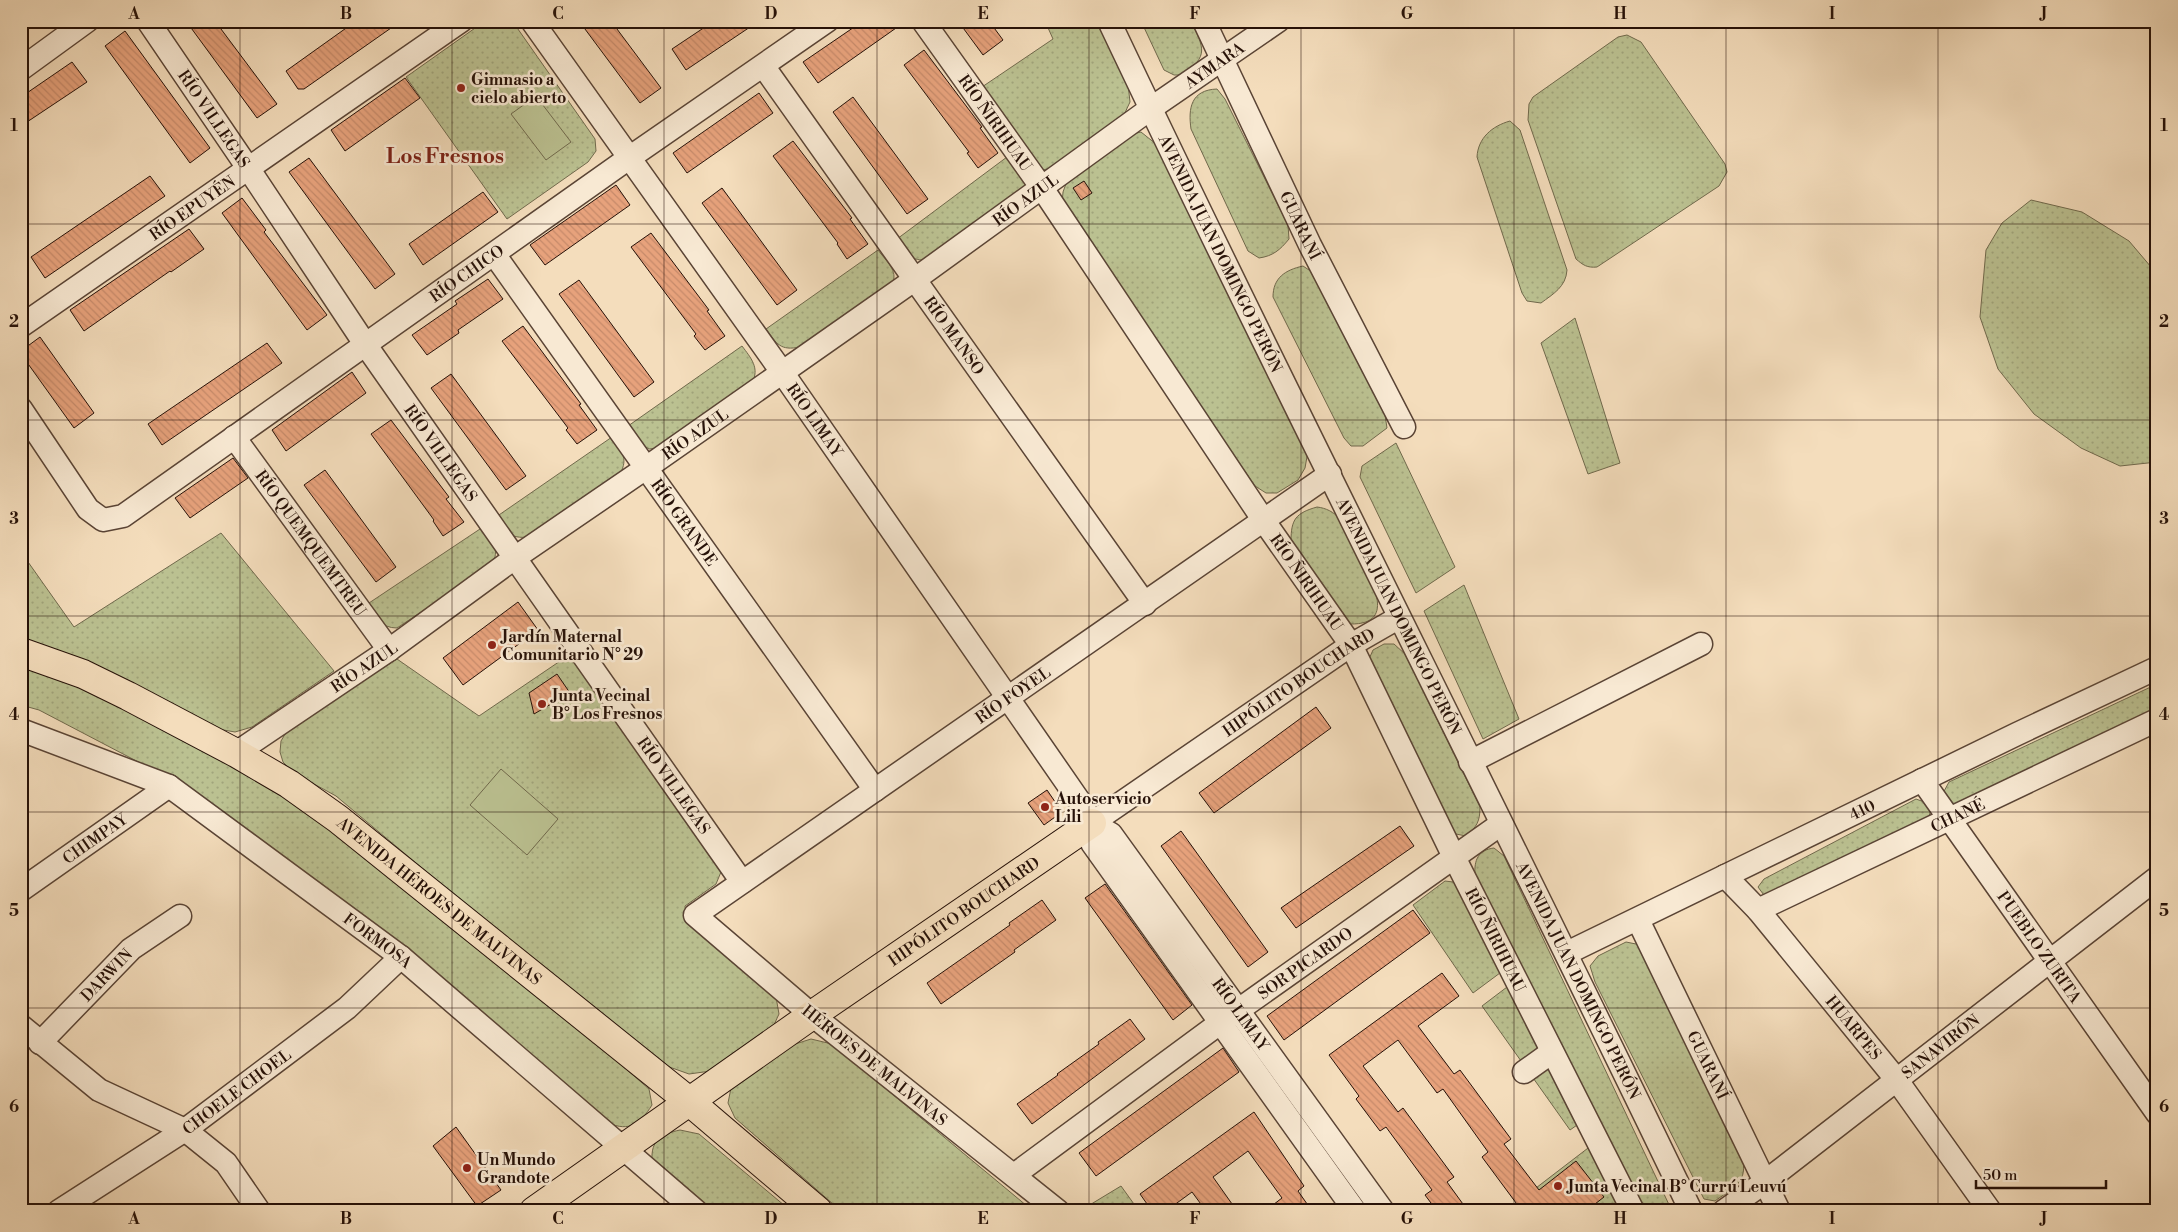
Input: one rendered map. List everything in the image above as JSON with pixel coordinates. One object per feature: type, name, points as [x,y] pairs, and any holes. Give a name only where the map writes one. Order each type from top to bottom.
[{"type":"main road","name":"AVENIDA HÉROES DE MALVINAS","points":[[21,652],[83,674],[236,753],[289,784],[338,819],[690,1102],[818,1211]]},
{"type":"main road","name":"HIPÓLITO BOUCHARD","points":[[534,1211],[812,1015],[1092,823]]},
{"type":"street","points":[[21,69],[87,21]]},
{"type":"street","name":"RÍO VILLEGAS","points":[[148,21],[365,344],[742,882]]},
{"type":"street","name":"RÍO EPUYÉN","points":[[21,326],[461,21]]},
{"type":"street","name":"RÍO LIMAY","points":[[532,21],[782,372],[1082,805],[1092,823],[1092,843],[1370,1192],[1383,1211]]},
{"type":"street","name":"RÍO CHICO","points":[[21,409],[88,509],[103,520],[123,516],[629,158],[764,67],[827,21]]},
{"type":"street","name":"RÍO ÑIRIHUAU","points":[[923,21],[1042,188],[1264,521],[1351,645],[1454,857],[1633,1211]]},
{"type":"street","name":"AVENIDA JUAN DOMINGO PERÓN","points":[[1109,21],[1150,109],[1330,474],[1398,618],[1500,824],[1567,953],[1691,1211]]},
{"type":"street","name":"GUARANÍ","points":[[1204,21],[1310,244],[1404,427]]},
{"type":"street","name":"AYMARA","points":[[1150,109],[1278,21]]},
{"type":"street","name":"RÍO MANSO","points":[[764,67],[1145,604]]},
{"type":"street","name":"RÍO AZUL","points":[[236,753],[389,650],[516,557],[914,280],[1150,109]]},
{"type":"street","name":"RÍO GRANDE","points":[[494,254],[875,790]]},
{"type":"street","name":"RÍO QUEMQUEMTREU","points":[[234,437],[389,650]]},
{"type":"street","name":"RÍO FOYEL","points":[[695,914],[1330,474]]},
{"type":"street","name":"HIPÓLITO BOUCHARD","points":[[1092,823],[1351,645],[1398,618]]},
{"type":"street","points":[[1470,762],[1700,644]]},
{"type":"street","name":"410","points":[[1567,953],[2157,668]]},
{"type":"street","name":"CHANÉ","points":[[1758,910],[2157,720]]},
{"type":"street","name":"FORMOSA","points":[[21,730],[169,786],[401,957],[696,1211]]},
{"type":"street","name":"PUEBLO ZURITA","points":[[1922,780],[2157,1113]]},
{"type":"street","name":"CHIMPAY","points":[[21,890],[169,786]]},
{"type":"street","name":"SOR PICARDO","points":[[1014,1175],[1228,1016],[1500,824]]},
{"type":"street","name":"HUARPES","points":[[1725,876],[1758,910],[1896,1079],[1990,1211]]},
{"type":"street","name":"SANAVIRÓN","points":[[1724,1211],[1765,1182],[2157,878]]},
{"type":"street","name":"HÉROES DE MALVINAS","points":[[695,914],[812,1015],[1058,1211]]},
{"type":"street","name":"DARWIN","points":[[40,1043],[131,949],[180,916]]},
{"type":"street","name":"GUARANÍ","points":[[1638,920],[1779,1211]]},
{"type":"street","name":"CHOELE CHOEL","points":[[60,1211],[185,1130],[347,1008],[401,957]]},
{"type":"street","name":"RÍO LIMAY","points":[[1228,1016],[1353,1208]]},
{"type":"street","points":[[21,1026],[100,1090],[185,1130],[226,1163],[259,1211]]},
{"type":"street","points":[[1524,1072],[1552,1052]]},
{"type":"street","points":[[1353,1208],[1370,1192]]},
{"type":"green space","points":[[485,21],[513,22],[595,139],[596,151],[588,162],[507,219],[406,77]]},
{"type":"green space","points":[[1045,21],[1097,21],[1128,84],[1130,102],[1123,117],[1054,167],[1043,170],[1033,165],[979,89],[1053,39]]},
{"type":"green space","points":[[1141,21],[1191,21],[1199,38],[1202,51],[1197,62],[1183,75],[1174,75],[1164,70]]},
{"type":"green space","points":[[1627,35],[1641,42],[1725,164],[1727,172],[1719,186],[1597,267],[1590,267],[1576,259],[1528,120],[1529,104],[1533,97],[1618,37]]},
{"type":"green space","points":[[1217,89],[1225,99],[1288,225],[1289,239],[1276,252],[1268,256],[1259,258],[1248,251],[1191,129],[1190,114],[1193,102],[1202,93]]},
{"type":"green space","points":[[536,96],[571,142],[546,160],[511,114]]},
{"type":"green space","points":[[1510,121],[1520,130],[1567,270],[1561,286],[1541,303],[1527,301],[1522,293],[1477,157],[1480,144],[1487,134],[1497,126]]},
{"type":"green space","points":[[1141,132],[1156,144],[1308,451],[1305,468],[1298,480],[1277,493],[1266,493],[1255,486],[1062,204],[1063,192],[1067,181],[1128,135]]},
{"type":"green space","points":[[1011,154],[1029,185],[925,260],[915,259],[908,254],[897,239]]},
{"type":"green space","points":[[2031,200],[2082,212],[2129,241],[2157,274],[2157,462],[2120,466],[2081,448],[2034,414],[1998,369],[1980,317],[1986,250],[2002,223]]},
{"type":"green space","points":[[878,250],[893,270],[894,279],[892,284],[800,347],[783,347],[776,342],[766,329]]},
{"type":"green space","points":[[1303,266],[1312,272],[1385,415],[1387,428],[1363,446],[1351,446],[1344,438],[1273,297],[1275,285],[1281,276]]},
{"type":"green space","points":[[1575,318],[1620,463],[1588,474],[1541,343]]},
{"type":"green space","points":[[742,346],[755,368],[752,383],[658,448],[649,449],[641,444],[628,426]]},
{"type":"green space","points":[[612,437],[624,459],[620,474],[529,537],[513,536],[506,530],[496,517]]},
{"type":"green space","points":[[1396,443],[1455,567],[1416,593],[1360,477],[1362,466]]},
{"type":"green space","points":[[1317,507],[1332,512],[1343,523],[1368,574],[1377,598],[1377,608],[1374,617],[1365,622],[1350,624],[1342,617],[1291,541],[1292,527],[1296,518],[1304,512]]},
{"type":"green space","points":[[483,527],[494,545],[495,554],[492,565],[397,628],[391,628],[383,624],[366,605]]},
{"type":"green space","points":[[221,533],[334,671],[252,727],[235,732],[218,729],[21,639],[21,552],[74,627]]},
{"type":"green space","points":[[1464,585],[1519,719],[1483,739],[1424,611]]},
{"type":"green space","points":[[1384,644],[1394,644],[1405,654],[1480,807],[1477,823],[1466,836],[1456,834],[1448,827],[1369,659],[1373,650]]},
{"type":"green space","points":[[569,655],[721,872],[716,884],[685,906],[686,920],[776,997],[779,1014],[773,1027],[711,1071],[689,1074],[661,1064],[545,971],[336,796],[294,773],[283,762],[280,752],[281,741],[288,729],[397,659],[479,716]]},
{"type":"green space","points":[[21,663],[148,716],[301,806],[551,1004],[649,1089],[652,1105],[648,1112],[639,1121],[628,1126],[622,1127],[608,1123],[169,778],[39,710],[21,705]]},
{"type":"green space","points":[[2157,684],[2157,713],[1956,806],[1947,803],[1942,795],[1949,782]]},
{"type":"green space","points":[[501,769],[558,819],[527,855],[470,805]]},
{"type":"green space","points":[[1916,799],[1927,803],[1931,810],[1928,819],[1766,898],[1758,887],[1764,879]]},
{"type":"green space","points":[[1494,848],[1504,856],[1672,1211],[1644,1211],[1475,875],[1475,865],[1478,857],[1484,851]]},
{"type":"green space","points":[[1445,881],[1453,882],[1461,888],[1504,970],[1473,993],[1413,905]]},
{"type":"green space","points":[[1626,942],[1636,944],[1646,954],[1743,1161],[1744,1169],[1740,1181],[1715,1201],[1704,1199],[1595,982],[1590,966],[1598,956]]},
{"type":"green space","points":[[1511,984],[1580,1123],[1570,1130],[1482,1006]]},
{"type":"green space","points":[[811,1039],[832,1044],[1033,1211],[841,1211],[735,1118],[728,1103],[731,1088],[792,1045]]},
{"type":"green space","points":[[680,1130],[699,1134],[791,1211],[710,1211],[652,1160],[653,1147],[658,1139]]},
{"type":"green space","points":[[1592,1145],[1625,1211],[1547,1211],[1532,1191]]},
{"type":"green space","points":[[1121,1186],[1139,1211],[1083,1209]]},
{"type":"building","points":[[186,21],[215,21],[277,104],[257,118]]},
{"type":"building","points":[[356,21],[401,21],[304,89],[298,89],[286,71]]},
{"type":"building","points":[[579,21],[611,21],[661,88],[640,103]]},
{"type":"building","points":[[714,21],[759,21],[686,70],[672,49]]},
{"type":"building","points":[[863,21],[906,21],[818,83],[803,62]]},
{"type":"building","points":[[958,21],[989,21],[1003,40],[983,55]]},
{"type":"building","points":[[125,31],[210,148],[190,163],[105,46]]},
{"type":"building","points":[[924,50],[982,127],[980,128],[998,153],[978,168],[967,153],[969,152],[904,65]]},
{"type":"building","points":[[72,62],[87,82],[21,126],[21,97]]},
{"type":"building","points":[[405,78],[420,98],[345,151],[331,130]]},
{"type":"building","points":[[759,93],[773,113],[687,173],[673,153]]},
{"type":"building","points":[[853,97],[928,199],[907,214],[833,112]]},
{"type":"building","points":[[793,141],[852,218],[850,219],[868,244],[847,259],[838,243],[773,156]]},
{"type":"building","points":[[309,158],[395,274],[375,289],[289,172]]},
{"type":"building","points":[[150,176],[165,196],[45,278],[31,257]]},
{"type":"building","points":[[1084,181],[1092,193],[1081,200],[1073,188]]},
{"type":"building","points":[[616,185],[630,205],[545,265],[530,245]]},
{"type":"building","points":[[722,188],[797,290],[777,305],[702,203]]},
{"type":"building","points":[[483,192],[498,212],[423,265],[409,244]]},
{"type":"building","points":[[242,198],[266,230],[264,232],[327,315],[307,330],[222,213]]},
{"type":"building","points":[[189,229],[204,249],[84,331],[70,310]]},
{"type":"building","points":[[651,233],[709,310],[707,311],[725,336],[705,350],[694,336],[696,334],[631,247]]},
{"type":"building","points":[[488,279],[503,299],[458,330],[459,333],[427,355],[412,335],[457,304],[455,301]]},
{"type":"building","points":[[579,280],[654,382],[634,397],[559,294]]},
{"type":"building","points":[[523,326],[581,404],[579,405],[597,430],[577,444],[566,430],[568,428],[502,341]]},
{"type":"building","points":[[40,337],[94,413],[74,428],[21,354],[21,351]]},
{"type":"building","points":[[267,343],[282,363],[162,445],[148,424]]},
{"type":"building","points":[[352,372],[366,393],[286,451],[272,430]]},
{"type":"building","points":[[451,374],[526,476],[506,490],[431,388]]},
{"type":"building","points":[[391,420],[449,497],[446,499],[464,522],[443,536],[434,520],[371,434]]},
{"type":"building","points":[[233,458],[248,478],[190,518],[175,498]]},
{"type":"building","points":[[325,470],[396,567],[376,582],[304,485]]},
{"type":"building","name":"Jardín Maternal Comunitario N° 29","points":[[518,602],[538,630],[463,685],[443,658]]},
{"type":"building","name":"Junta Vecinal B° Los Fresnos","points":[[557,674],[570,693],[534,714],[529,693]]},
{"type":"building","points":[[1316,707],[1331,728],[1214,813],[1199,793]]},
{"type":"building","name":"Autoservicio Lili","points":[[1047,790],[1062,812],[1044,825],[1028,803]]},
{"type":"building","points":[[1400,826],[1414,846],[1296,928],[1281,908]]},
{"type":"building","points":[[1181,831],[1268,952],[1248,967],[1161,846]]},
{"type":"building","points":[[1105,884],[1192,1005],[1173,1020],[1085,898]]},
{"type":"building","points":[[1042,900],[1056,920],[1014,950],[1015,952],[941,1004],[927,983],[1010,925],[1009,923]]},
{"type":"building","points":[[1413,910],[1430,933],[1284,1040],[1267,1016]]},
{"type":"building","points":[[1442,973],[1459,996],[1418,1026],[1454,1074],[1460,1070],[1511,1139],[1504,1144],[1539,1190],[1576,1161],[1604,1197],[1586,1211],[1522,1211],[1482,1157],[1488,1152],[1443,1089],[1437,1093],[1398,1040],[1363,1066],[1398,1112],[1403,1108],[1454,1177],[1447,1182],[1468,1211],[1437,1211],[1425,1195],[1432,1190],[1386,1127],[1380,1131],[1356,1099],[1359,1096],[1329,1055]]},
{"type":"building","points":[[1130,1019],[1145,1039],[1032,1124],[1017,1104]]},
{"type":"building","points":[[1223,1048],[1239,1072],[1096,1176],[1079,1153]]},
{"type":"building","points":[[1254,1112],[1304,1186],[1298,1191],[1312,1211],[1265,1211],[1282,1198],[1248,1151],[1213,1177],[1237,1211],[1206,1211],[1192,1192],[1166,1211],[1152,1211],[1140,1194]]},
{"type":"building","name":"Un Mundo Grandote","points":[[456,1127],[501,1190],[477,1206],[433,1146]]},
{"type":"place","name":"Gimnasio a cielo abierto","points":[[461,88]]},
{"type":"place","name":"Jardín Maternal Comunitario N° 29","points":[[492,645]]},
{"type":"place","name":"Junta Vecinal B° Los Fresnos","points":[[542,704]]},
{"type":"place","name":"Autoservicio Lili","points":[[1045,807]]},
{"type":"place","name":"Un Mundo Grandote","points":[[467,1168]]},
{"type":"place","name":"Junta Vecinal B° Currú Leuvú","points":[[1558,1186]]},
{"type":"district","name":"Los Fresnos","points":[[445,156]]}]
